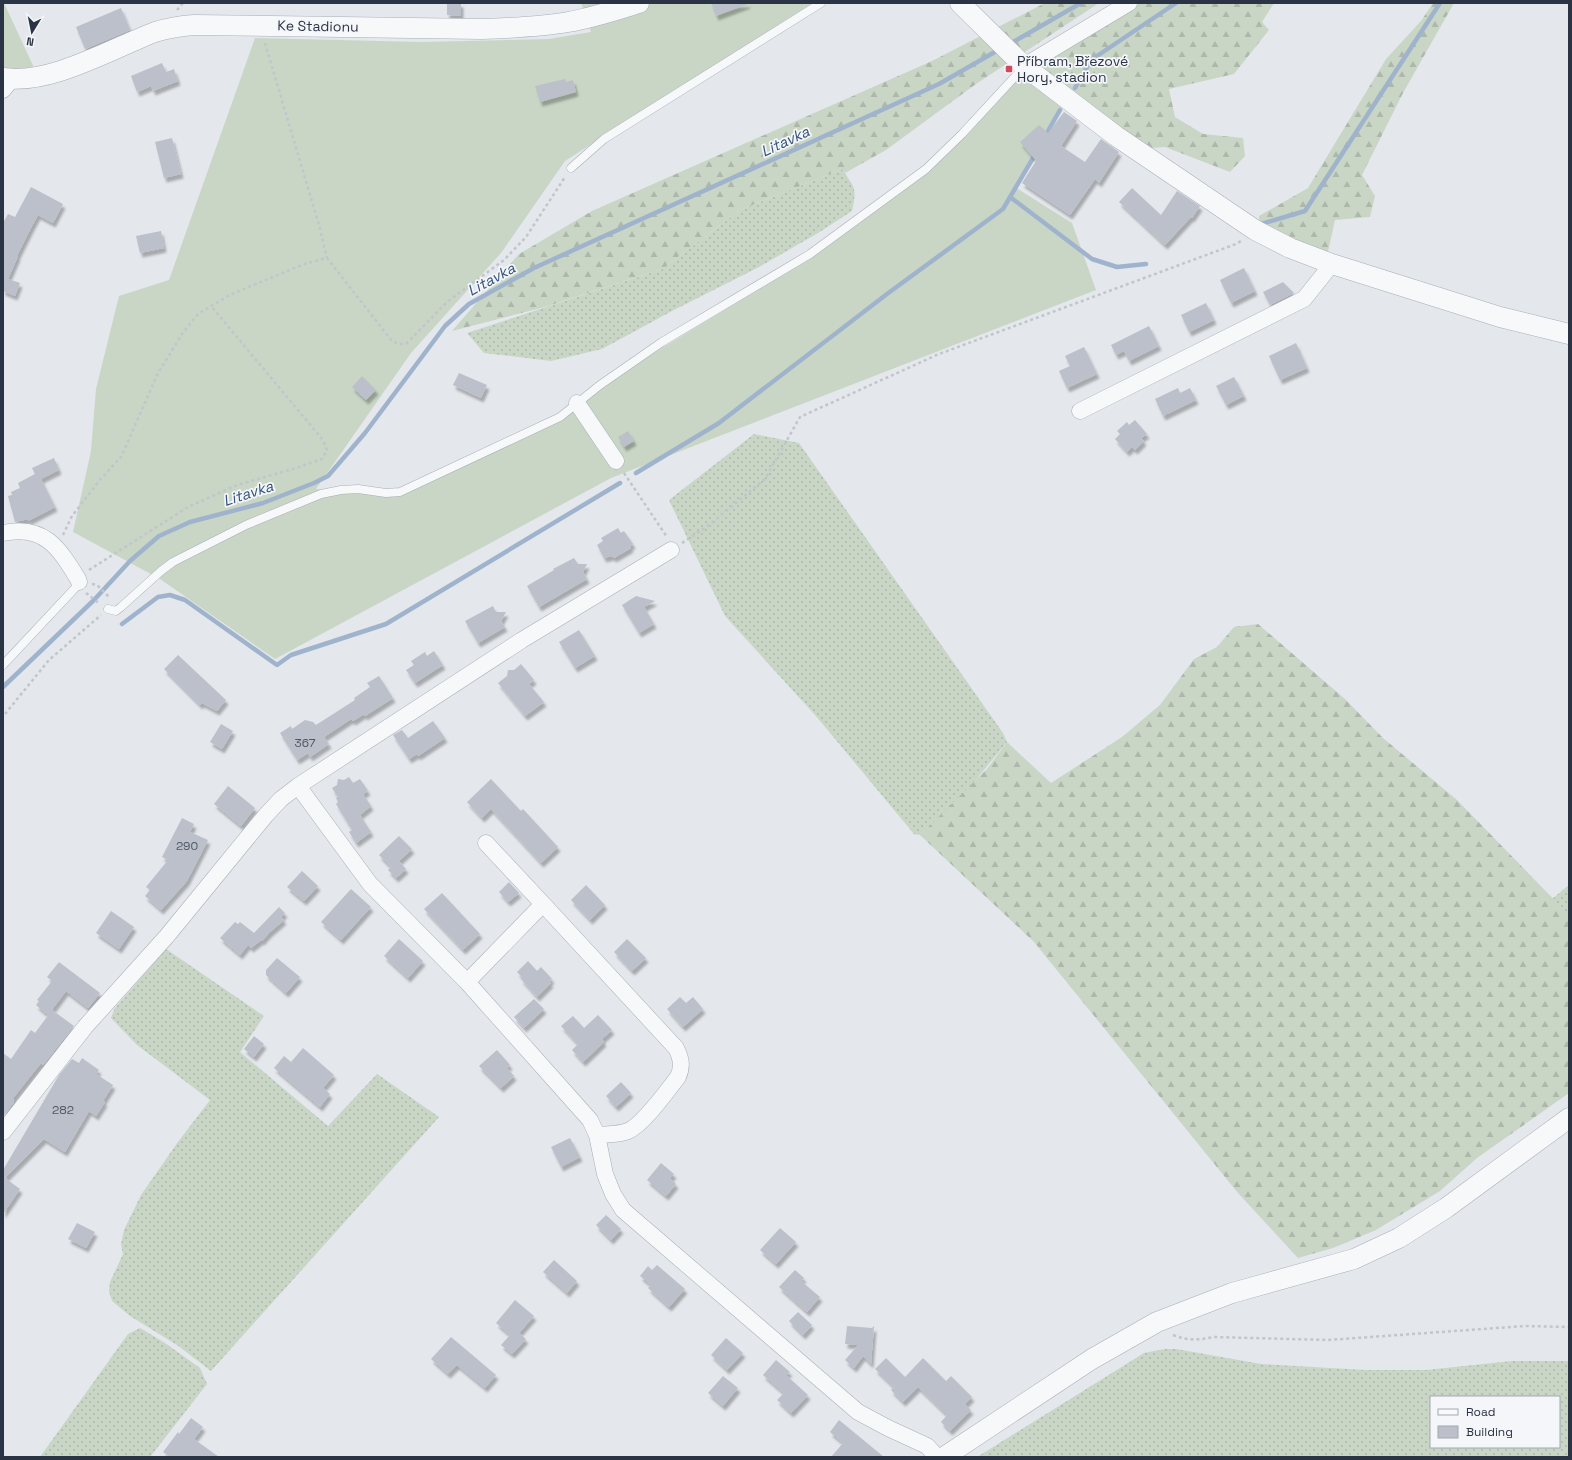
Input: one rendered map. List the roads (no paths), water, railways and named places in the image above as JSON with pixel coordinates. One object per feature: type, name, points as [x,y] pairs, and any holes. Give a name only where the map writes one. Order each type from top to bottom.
[{"type":"street","name":"Ke Stadionu","points":[[6,82],[44,75],[72,66],[157,32],[194,24],[482,28],[526,27],[567,22],[604,14],[639,3]]},
{"type":"street","points":[[960,3],[1019,61],[1116,136],[1255,230],[1290,248],[1332,264],[1500,317],[1569,334]]},
{"type":"street","points":[[1019,61],[1129,3]]},
{"type":"street","points":[[1080,411],[1304,299],[1332,264]]},
{"type":"street","points":[[577,403],[616,461]]},
{"type":"street","points":[[3,533],[16,530],[30,531],[53,544],[61,552],[78,582]]},
{"type":"street","points":[[3,1132],[84,1028],[167,936],[266,815],[281,799],[298,786],[522,640],[671,550]]},
{"type":"street","points":[[298,786],[370,884],[467,982],[590,1120],[597,1135],[605,1174],[613,1194],[623,1210],[858,1412],[927,1446],[937,1457]]},
{"type":"street","points":[[486,843],[676,1048],[681,1057],[682,1069],[678,1077],[638,1125],[628,1131],[615,1134],[597,1135]]},
{"type":"street","points":[[467,982],[543,904]]},
{"type":"street","points":[[944,1457],[1092,1359],[1157,1322],[1232,1293],[1354,1259],[1399,1238],[1446,1208],[1569,1118]]},
{"type":"lane","points":[[571,168],[604,139],[821,3]]},
{"type":"lane","points":[[108,609],[116,610],[122,607],[173,562],[246,524],[321,494],[340,490],[358,489],[386,493],[400,492],[560,417],[600,385],[662,342],[810,254],[926,169],[962,134],[1019,61]]},
{"type":"lane","points":[[3,665],[78,582]]},
{"type":"waterway","name":"Litavka","points":[[1008,45],[1081,3]]},
{"type":"waterway","points":[[1075,88],[1091,60],[1176,3]]},
{"type":"waterway","points":[[1261,224],[1305,211],[1440,3]]},
{"type":"waterway","name":"Litavka","points":[[3,687],[94,600],[130,561],[159,536],[190,522],[263,503],[328,476],[365,433],[445,326],[469,304],[534,268],[939,84],[1000,49]]},
{"type":"waterway","points":[[1044,138],[1060,110]]},
{"type":"waterway","points":[[636,473],[719,423],[887,294],[1003,209],[1036,153]]},
{"type":"waterway","points":[[1010,197],[1092,259],[1117,267],[1146,264]]},
{"type":"waterway","points":[[122,624],[158,597],[170,595],[185,600],[277,665],[291,655],[386,624],[620,483]]},
{"type":"place","name":"Příbram, Březové Hory, stadion","points":[[1009,69]]}]
